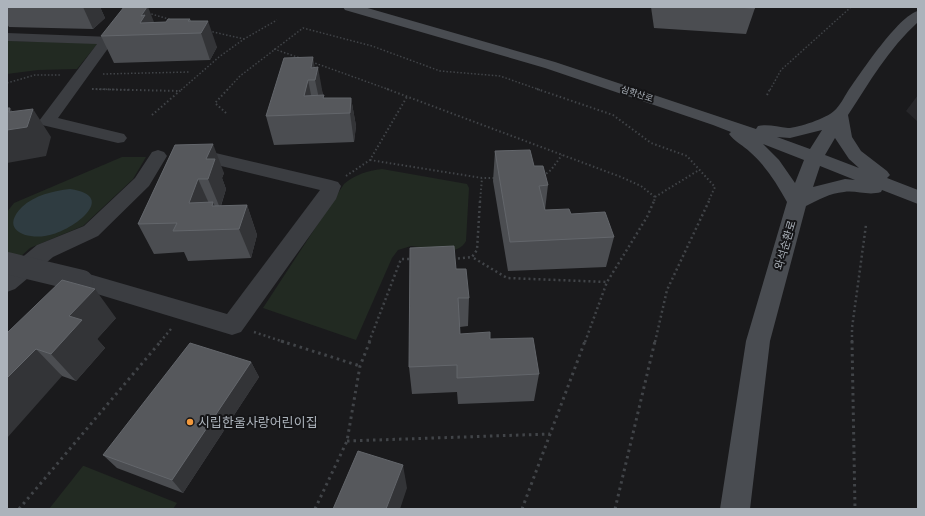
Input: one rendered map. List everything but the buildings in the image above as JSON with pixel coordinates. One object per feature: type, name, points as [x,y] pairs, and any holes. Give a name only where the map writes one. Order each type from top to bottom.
[{"type":"street","name":"심학산로","points":[[350,7],[550,66],[719,121],[815,156],[918,197]]},
{"type":"street","name":"와석순환로","points":[[735,509],[758,341],[797,202],[815,156],[840,115],[902,29],[918,15]]},
{"type":"street","points":[[7,37],[107,40],[48,121],[118,138]]},
{"type":"street","points":[[719,121],[760,130],[790,133],[813,128],[840,115],[843,137],[855,155],[874,172],[918,197]]},
{"type":"street","points":[[719,121],[748,141],[768,159],[783,177],[797,202],[822,191],[845,185],[877,188],[918,197]]},
{"type":"street","points":[[7,263],[82,282],[232,325],[329,194],[331,186],[180,151]]},
{"type":"street","points":[[7,283],[44,251],[91,231],[142,182],[158,156]]},
{"type":"path","points":[[767,95],[781,70],[851,7]]},
{"type":"path","points":[[142,11],[179,22]]},
{"type":"path","points":[[152,115],[219,57],[244,39],[277,20]]},
{"type":"path","points":[[226,113],[215,103],[240,76],[303,28],[372,46],[440,71],[500,76],[613,115],[651,143],[687,156],[716,187],[666,290],[615,509]]},
{"type":"path","points":[[209,31],[244,39]]},
{"type":"path","points":[[274,49],[303,59]]},
{"type":"path","points":[[311,62],[408,96],[562,154],[637,184],[651,192],[655,197]]},
{"type":"path","points":[[72,89],[180,91]]},
{"type":"path","points":[[331,186],[370,160],[408,96]]},
{"type":"path","points":[[537,176],[545,176],[562,154]]},
{"type":"path","points":[[370,160],[482,178],[498,178]]},
{"type":"path","points":[[522,509],[607,282],[647,217],[655,197],[699,170]]},
{"type":"path","points":[[472,257],[477,250],[482,178]]},
{"type":"path","points":[[855,509],[852,328],[866,225]]},
{"type":"path","points":[[448,259],[472,257],[507,278],[607,282]]},
{"type":"path","points":[[316,509],[347,441],[360,366],[401,259],[416,259]]},
{"type":"path","points":[[19,509],[186,312]]},
{"type":"path","points":[[232,325],[360,366]]},
{"type":"path","points":[[347,441],[550,434]]},
{"type":"shaded area","points":[[7,41],[98,43],[77,69],[38,70],[7,74]]},
{"type":"shaded area","points":[[918,95],[918,122],[906,111]]},
{"type":"shaded area","points":[[122,157],[146,157],[133,179],[83,226],[30,248],[7,269],[7,212],[14,203]]},
{"type":"shaded area","points":[[382,169],[467,184],[469,188],[466,241],[463,245],[449,251],[411,246],[398,250],[392,258],[356,340],[263,308],[344,184],[362,174]]},
{"type":"shaded area","points":[[70,189],[85,193],[91,199],[91,206],[86,214],[77,222],[55,233],[37,237],[23,234],[17,231],[14,227],[13,221],[16,215],[27,203],[44,194]]},
{"type":"shaded area","points":[[83,466],[177,503],[173,509],[49,509]]},
{"type":"place","name":"시립한울사랑어린이집","points":[[190,422]]}]
